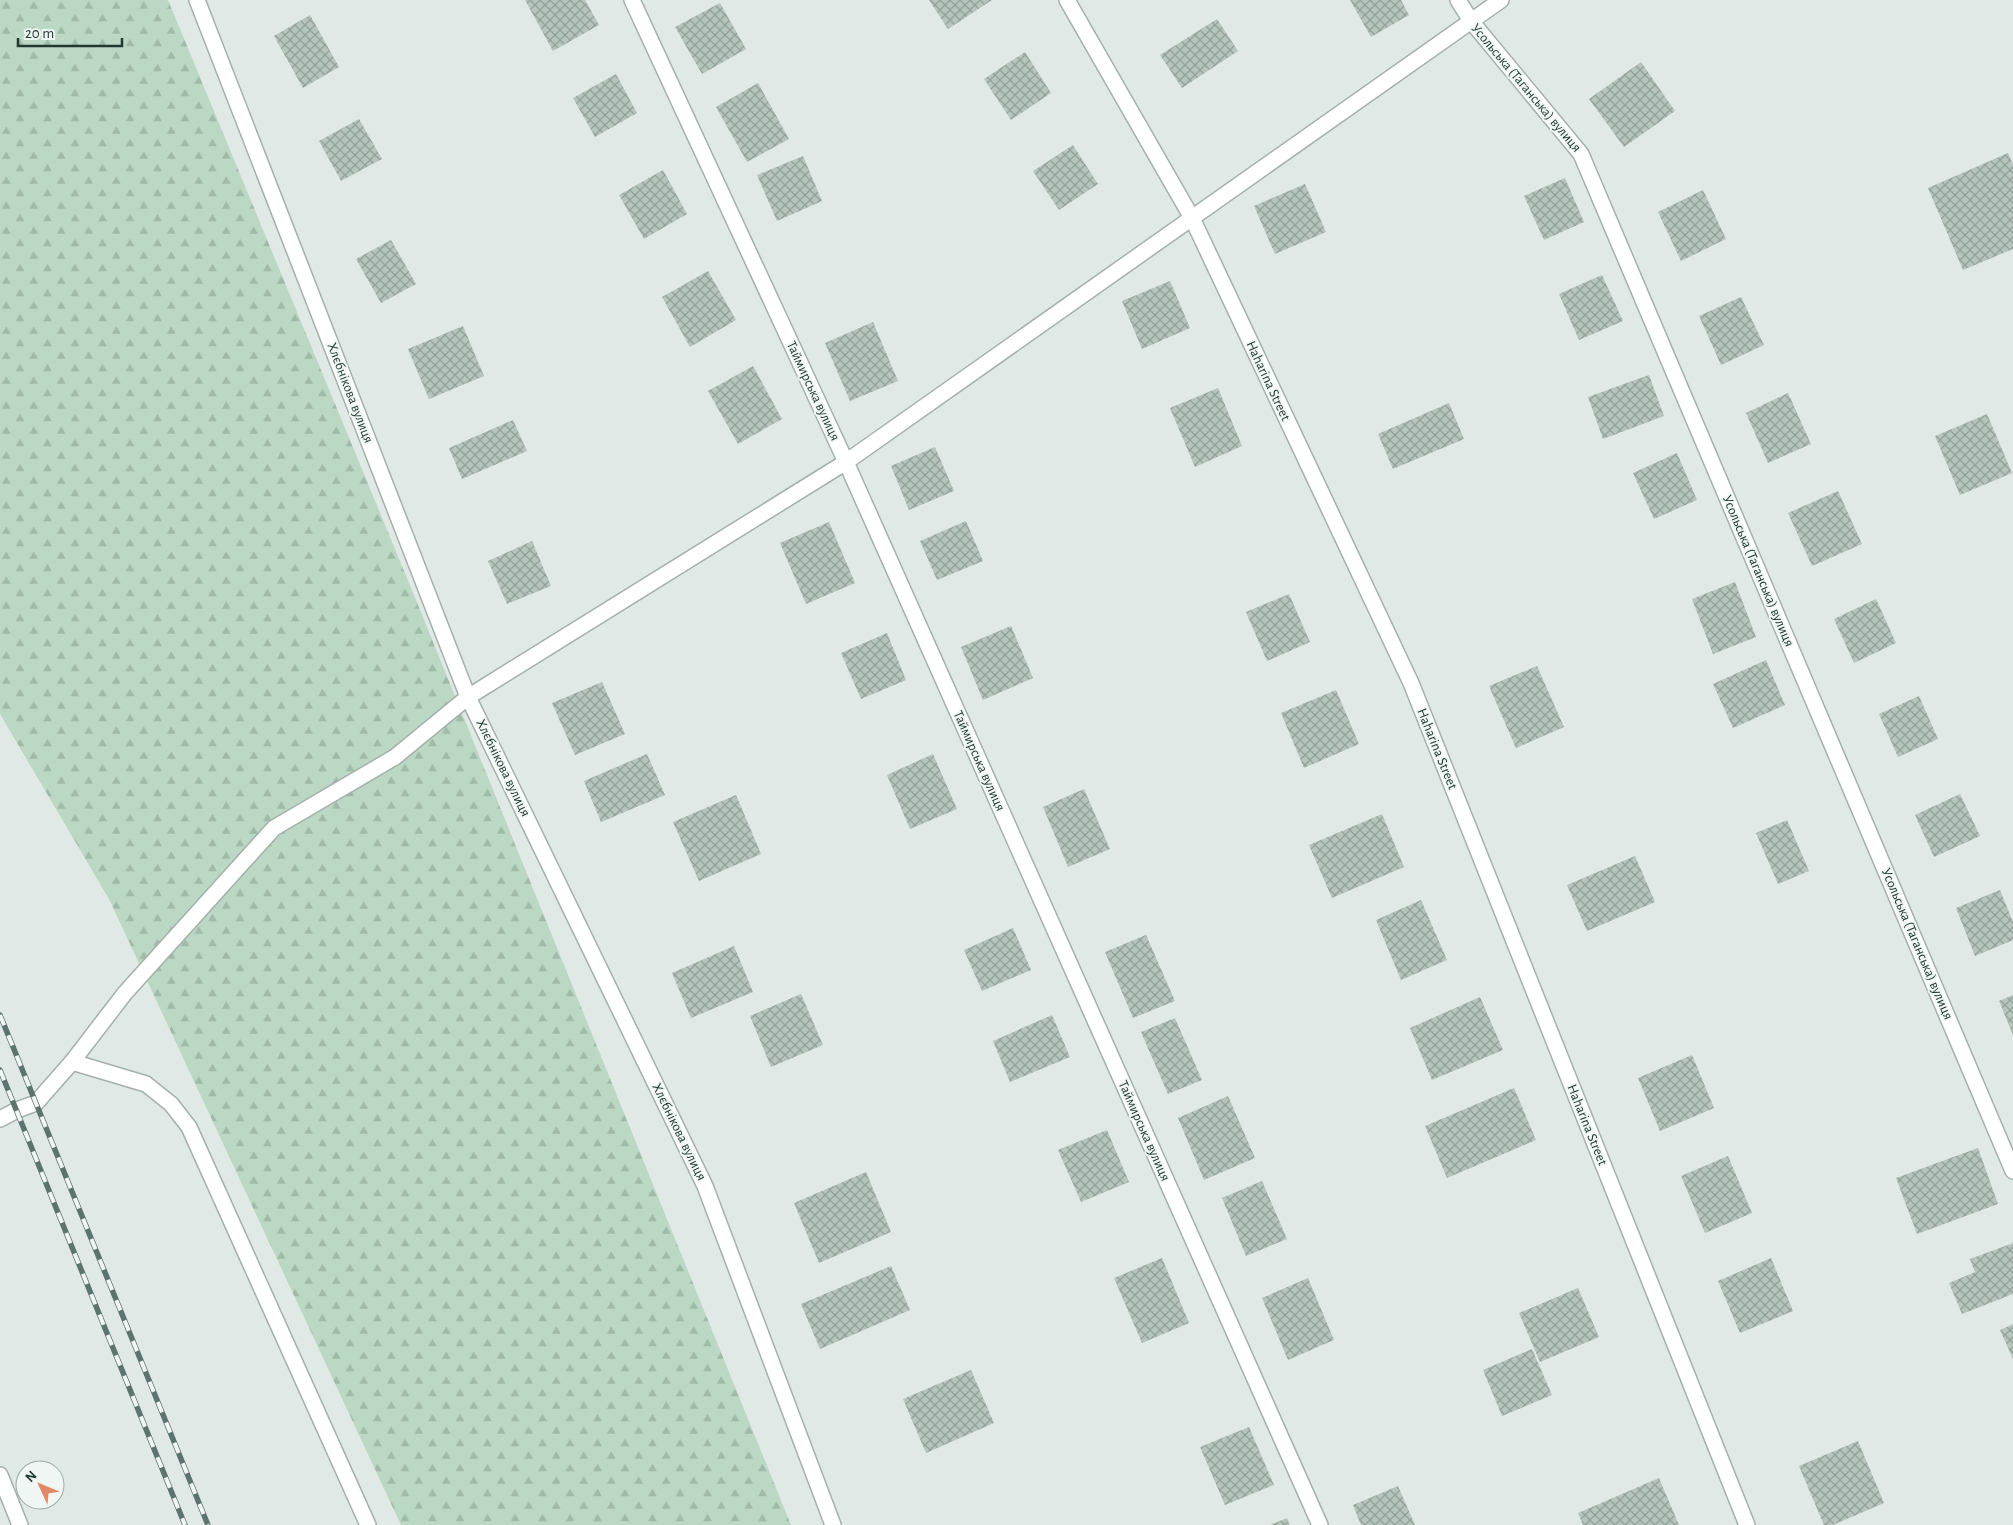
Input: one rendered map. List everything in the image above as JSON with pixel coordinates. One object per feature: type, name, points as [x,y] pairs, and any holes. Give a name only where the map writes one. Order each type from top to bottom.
[{"type":"street","name":"Хлєбнікова вулиця","points":[[197,0],[468,697],[705,1186],[833,1525]]},
{"type":"street","name":"Таймирська вулиця","points":[[632,0],[846,462],[1320,1525]]},
{"type":"street","name":"Haharina Street","points":[[1067,0],[1192,218],[1411,683],[1747,1525]]},
{"type":"street","name":"Усольська (Таганська) вулиця","points":[[1458,0],[1471,22],[1581,154],[2013,1171]]},
{"type":"street","points":[[0,1119],[36,1103],[72,1062],[125,993],[274,828],[395,757],[468,697],[846,462],[1501,0]]},
{"type":"street","points":[[72,1062],[146,1084],[171,1104],[189,1127],[368,1525]]},
{"type":"street","points":[[0,1475],[20,1525]]},
{"type":"green space","points":[[0,0],[168,0],[414,595],[791,1525],[401,1525],[109,899],[0,714]]},
{"type":"building","points":[[525,0],[585,0],[599,25],[553,51]]},
{"type":"building","points":[[929,0],[992,0],[948,29]]},
{"type":"building","points":[[1350,0],[1401,0],[1409,15],[1371,37]]},
{"type":"building","points":[[720,3],[746,49],[702,74],[675,27]]},
{"type":"building","points":[[310,15],[339,67],[303,88],[274,36]]},
{"type":"building","points":[[1217,19],[1238,51],[1182,88],[1160,55]]},
{"type":"building","points":[[1025,52],[1051,93],[1011,120],[984,79]]},
{"type":"building","points":[[1641,62],[1675,111],[1624,147],[1589,99]]},
{"type":"building","points":[[616,74],[637,113],[595,137],[573,98]]},
{"type":"building","points":[[758,83],[789,139],[747,162],[716,107]]},
{"type":"building","points":[[359,119],[382,159],[341,181],[319,141]]},
{"type":"building","points":[[1073,145],[1098,184],[1059,210],[1033,171]]},
{"type":"building","points":[[2008,153],[2013,165],[2013,249],[1963,270],[1928,188]]},
{"type":"building","points":[[803,156],[822,201],[777,221],[757,175]]},
{"type":"building","points":[[663,170],[687,214],[644,239],[619,195]]},
{"type":"building","points":[[1565,178],[1584,222],[1544,240],[1524,196]]},
{"type":"building","points":[[1305,184],[1326,232],[1275,254],[1254,206]]},
{"type":"building","points":[[1703,190],[1726,239],[1681,261],[1658,212]]},
{"type":"building","points":[[391,240],[416,284],[381,303],[356,259]]},
{"type":"building","points":[[708,271],[736,320],[690,347],[662,297]]},
{"type":"building","points":[[1602,275],[1623,321],[1579,340],[1559,294]]},
{"type":"building","points":[[1170,281],[1190,328],[1142,349],[1122,301]]},
{"type":"building","points":[[1741,297],[1764,345],[1721,365],[1699,316]]},
{"type":"building","points":[[873,322],[898,381],[850,401],[825,343]]},
{"type":"building","points":[[463,326],[484,376],[429,399],[408,349]]},
{"type":"building","points":[[753,366],[782,419],[738,444],[708,391]]},
{"type":"building","points":[[1649,375],[1664,416],[1603,439],[1588,397]]},
{"type":"building","points":[[1218,388],[1242,446],[1195,467],[1170,408]]},
{"type":"building","points":[[1788,393],[1811,444],[1768,463],[1746,413]]},
{"type":"building","points":[[1449,403],[1464,439],[1393,469],[1378,434]]},
{"type":"building","points":[[1987,414],[2012,473],[1960,495],[1935,436]]},
{"type":"building","points":[[513,420],[527,451],[462,479],[449,448]]},
{"type":"building","points":[[935,447],[954,491],[909,510],[891,466]]},
{"type":"building","points":[[1677,453],[1697,500],[1654,519],[1633,473]]},
{"type":"building","points":[[1838,491],[1862,544],[1812,566],[1788,513]]},
{"type":"building","points":[[966,521],[983,561],[937,580],[920,541]]},
{"type":"building","points":[[829,522],[855,583],[806,604],[780,543]]},
{"type":"building","points":[[532,541],[551,586],[507,604],[488,561]]},
{"type":"building","points":[[1735,582],[1756,637],[1713,654],[1692,599]]},
{"type":"building","points":[[1289,594],[1310,642],[1267,661],[1246,612]]},
{"type":"building","points":[[1876,599],[1896,643],[1854,663],[1834,619]]},
{"type":"building","points":[[1011,626],[1033,678],[983,700],[961,647]]},
{"type":"building","points":[[887,633],[906,680],[861,699],[841,653]]},
{"type":"building","points":[[1766,660],[1785,705],[1733,728],[1713,684]]},
{"type":"building","points":[[1537,666],[1564,727],[1516,748],[1489,686]]},
{"type":"building","points":[[602,682],[625,734],[575,755],[552,703]]},
{"type":"building","points":[[1336,690],[1359,744],[1304,768],[1281,713]]},
{"type":"building","points":[[1919,696],[1938,739],[1898,757],[1879,714]]},
{"type":"building","points":[[647,754],[665,795],[601,822],[584,781]]},
{"type":"building","points":[[933,754],[957,809],[910,829],[887,775]]},
{"type":"building","points":[[1084,789],[1110,849],[1068,867],[1043,807]]},
{"type":"building","points":[[1960,794],[1980,836],[1934,857],[1915,815]]},
{"type":"building","points":[[736,795],[761,854],[699,881],[673,822]]},
{"type":"building","points":[[1382,814],[1404,867],[1332,898],[1309,845]]},
{"type":"building","points":[[1787,820],[1809,871],[1778,884],[1756,833]]},
{"type":"building","points":[[1635,856],[1655,902],[1587,931],[1567,885]]},
{"type":"building","points":[[2000,890],[2013,922],[2013,940],[1975,956],[1956,908]]},
{"type":"building","points":[[1421,900],[1447,960],[1401,980],[1376,920]]},
{"type":"building","points":[[1013,928],[1031,970],[982,991],[964,950]]},
{"type":"building","points":[[1146,935],[1175,1001],[1133,1018],[1105,952]]},
{"type":"building","points":[[734,946],[753,992],[691,1018],[672,973]]},
{"type":"building","points":[[801,994],[823,1045],[771,1067],[750,1016]]},
{"type":"building","points":[[2013,995],[2013,1035],[1999,1001]]},
{"type":"building","points":[[1480,997],[1503,1050],[1432,1080],[1410,1028]]},
{"type":"building","points":[[1052,1015],[1070,1057],[1010,1082],[993,1041]]},
{"type":"building","points":[[1175,1018],[1202,1080],[1168,1094],[1141,1032]]},
{"type":"building","points":[[1692,1055],[1714,1108],[1660,1131],[1638,1078]]},
{"type":"building","points":[[1514,1088],[1536,1140],[1447,1178],[1425,1126]]},
{"type":"building","points":[[1228,1096],[1255,1158],[1204,1180],[1178,1118]]},
{"type":"building","points":[[1107,1130],[1129,1182],[1081,1202],[1058,1150]]},
{"type":"building","points":[[1978,1148],[1998,1204],[1917,1234],[1896,1178]]},
{"type":"building","points":[[1728,1156],[1752,1213],[1705,1233],[1681,1176]]},
{"type":"building","points":[[866,1172],[891,1232],[819,1263],[794,1203]]},
{"type":"building","points":[[1262,1181],[1287,1239],[1246,1256],[1222,1198]]},
{"type":"building","points":[[2013,1243],[2013,1294],[1962,1314],[1949,1283],[1975,1272],[1970,1259]]},
{"type":"building","points":[[1162,1258],[1189,1323],[1142,1343],[1114,1278]]},
{"type":"building","points":[[1771,1258],[1793,1311],[1740,1333],[1718,1281]]},
{"type":"building","points":[[891,1266],[910,1310],[820,1349],[801,1304]]},
{"type":"building","points":[[1308,1278],[1334,1340],[1288,1360],[1262,1298]]},
{"type":"building","points":[[1578,1288],[1599,1337],[1540,1362],[1519,1313]]},
{"type":"building","points":[[2013,1324],[2013,1359],[2000,1330]]},
{"type":"building","points":[[1532,1349],[1552,1395],[1502,1416],[1483,1370]]},
{"type":"building","points":[[971,1370],[994,1423],[926,1453],[903,1399]]},
{"type":"building","points":[[1249,1427],[1274,1485],[1225,1505],[1200,1447]]},
{"type":"building","points":[[1858,1441],[1884,1503],[1833,1525],[1824,1525],[1799,1466]]},
{"type":"building","points":[[1659,1478],[1679,1525],[1583,1525],[1578,1513]]},
{"type":"building","points":[[1398,1486],[1415,1525],[1361,1525],[1353,1505]]},
{"type":"building","points":[[1287,1518],[1290,1525],[1270,1525]]},
{"type":"railway","points":[[0,1015],[208,1525]]},
{"type":"railway","points":[[0,1070],[185,1525]]}]
